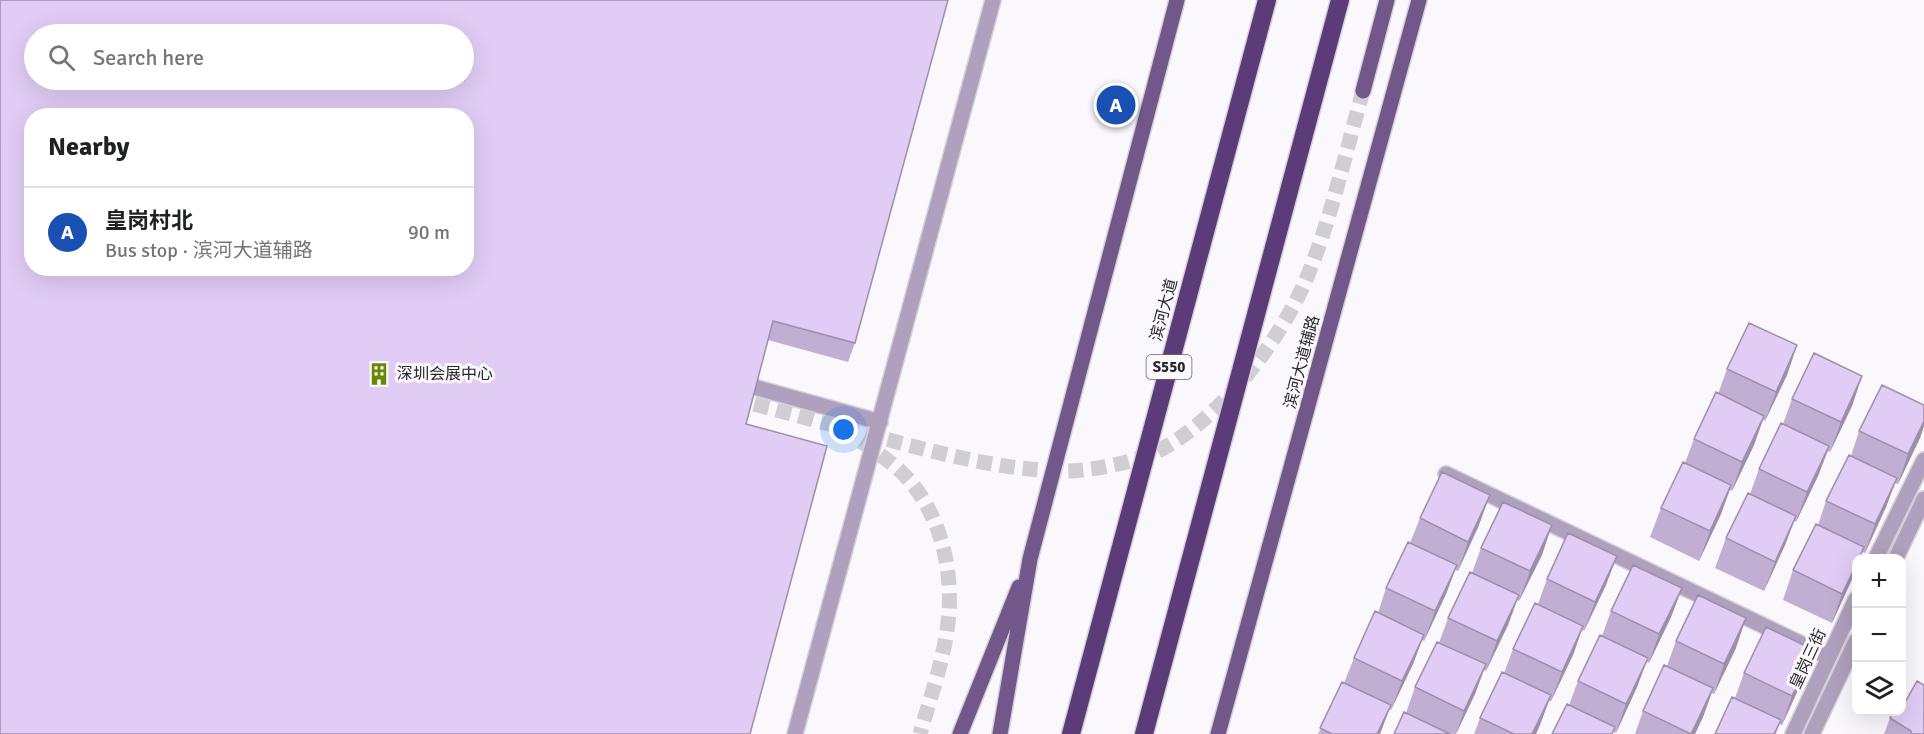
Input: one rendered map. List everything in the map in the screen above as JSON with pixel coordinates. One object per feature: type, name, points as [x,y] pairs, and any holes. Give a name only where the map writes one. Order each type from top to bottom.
[{"type":"highway","name":"滨河大道","points":[[1071,734],[1267,0]]},
{"type":"highway","points":[[1144,734],[1340,0]]},
{"type":"main road","points":[[1000,734],[1030,559],[1177,0]]},
{"type":"main road","points":[[1363,91],[1387,0]]},
{"type":"main road","name":"滨河大道辅路","points":[[1218,734],[1419,0]]},
{"type":"main road","points":[[960,734],[1030,559]]},
{"type":"street","points":[[795,734],[993,0]]},
{"type":"street","points":[[754,387],[880,422]]},
{"type":"street","points":[[1878,554],[1920,464],[1924,460]]},
{"type":"street","points":[[1446,474],[1829,657]]},
{"type":"street","points":[[1898,554],[1924,499]]},
{"type":"street","name":"皇岗三街","points":[[1793,734],[1853,608]]},
{"type":"street","points":[[1812,734],[1852,651]]},
{"type":"building","name":"深圳会展中心","points":[[0,0],[948,0],[855,343],[773,321],[746,424],[827,446],[750,734],[0,734]]},
{"type":"building","points":[[1749,323],[1797,345],[1776,392],[1727,369]]},
{"type":"building","points":[[1814,353],[1862,376],[1841,422],[1792,399]]},
{"type":"building","points":[[1882,385],[1924,405],[1924,421],[1908,454],[1859,431]]},
{"type":"building","points":[[1716,392],[1764,416],[1742,462],[1694,439]]},
{"type":"building","points":[[1781,423],[1829,446],[1807,492],[1759,469]]},
{"type":"building","points":[[1849,455],[1897,478],[1875,524],[1826,501]]},
{"type":"building","points":[[1683,462],[1731,485],[1710,531],[1661,508]]},
{"type":"building","points":[[1442,472],[1490,495],[1468,542],[1420,518]]},
{"type":"building","points":[[1748,493],[1796,516],[1775,562],[1726,538]]},
{"type":"building","points":[[1503,502],[1552,525],[1530,571],[1481,548]]},
{"type":"building","points":[[1816,524],[1864,547],[1861,554],[1852,554],[1852,573],[1842,594],[1793,570]]},
{"type":"building","points":[[1568,533],[1617,556],[1595,602],[1547,579]]},
{"type":"building","points":[[1408,542],[1457,565],[1435,611],[1386,588]]},
{"type":"building","points":[[1633,565],[1682,588],[1659,634],[1611,611]]},
{"type":"building","points":[[1470,572],[1519,595],[1497,641],[1448,618]]},
{"type":"building","points":[[1698,595],[1746,618],[1724,664],[1676,641]]},
{"type":"building","points":[[1535,603],[1583,626],[1562,672],[1513,649]]},
{"type":"building","points":[[1375,611],[1424,635],[1402,681],[1354,658]]},
{"type":"building","points":[[1766,627],[1814,650],[1792,696],[1744,673]]},
{"type":"building","points":[[1600,635],[1648,658],[1626,704],[1578,681]]},
{"type":"building","points":[[1437,642],[1486,664],[1464,711],[1415,687]]},
{"type":"building","points":[[1664,665],[1713,688],[1691,734],[1643,711]]},
{"type":"building","points":[[1502,672],[1551,695],[1532,734],[1514,734],[1480,718]]},
{"type":"building","points":[[1917,681],[1924,685],[1924,734],[1911,734],[1911,731],[1890,718],[1891,716],[1906,716],[1906,700]]},
{"type":"building","points":[[1342,682],[1391,705],[1377,734],[1332,734],[1320,728]]},
{"type":"building","points":[[1732,697],[1781,720],[1774,734],[1715,734]]},
{"type":"building","points":[[1567,704],[1615,727],[1612,734],[1552,734]]},
{"type":"building","points":[[1404,712],[1450,734],[1394,734]]},
{"type":"tunnel","points":[[821,422],[974,461],[1036,470],[1076,471],[1100,468],[1149,455],[1181,437],[1203,420],[1244,378],[1263,355],[1293,306],[1305,282],[1322,235],[1363,91]]},
{"type":"tunnel","points":[[732,398],[821,422]]},
{"type":"tunnel","points":[[861,442],[898,468],[919,493],[936,525],[946,559],[949,613],[945,644],[920,734]]},
{"type":"place","name":"皇岗村北","points":[[1116,105]]},
{"type":"place","name":"深圳会展中心","points":[[379,374]]}]
